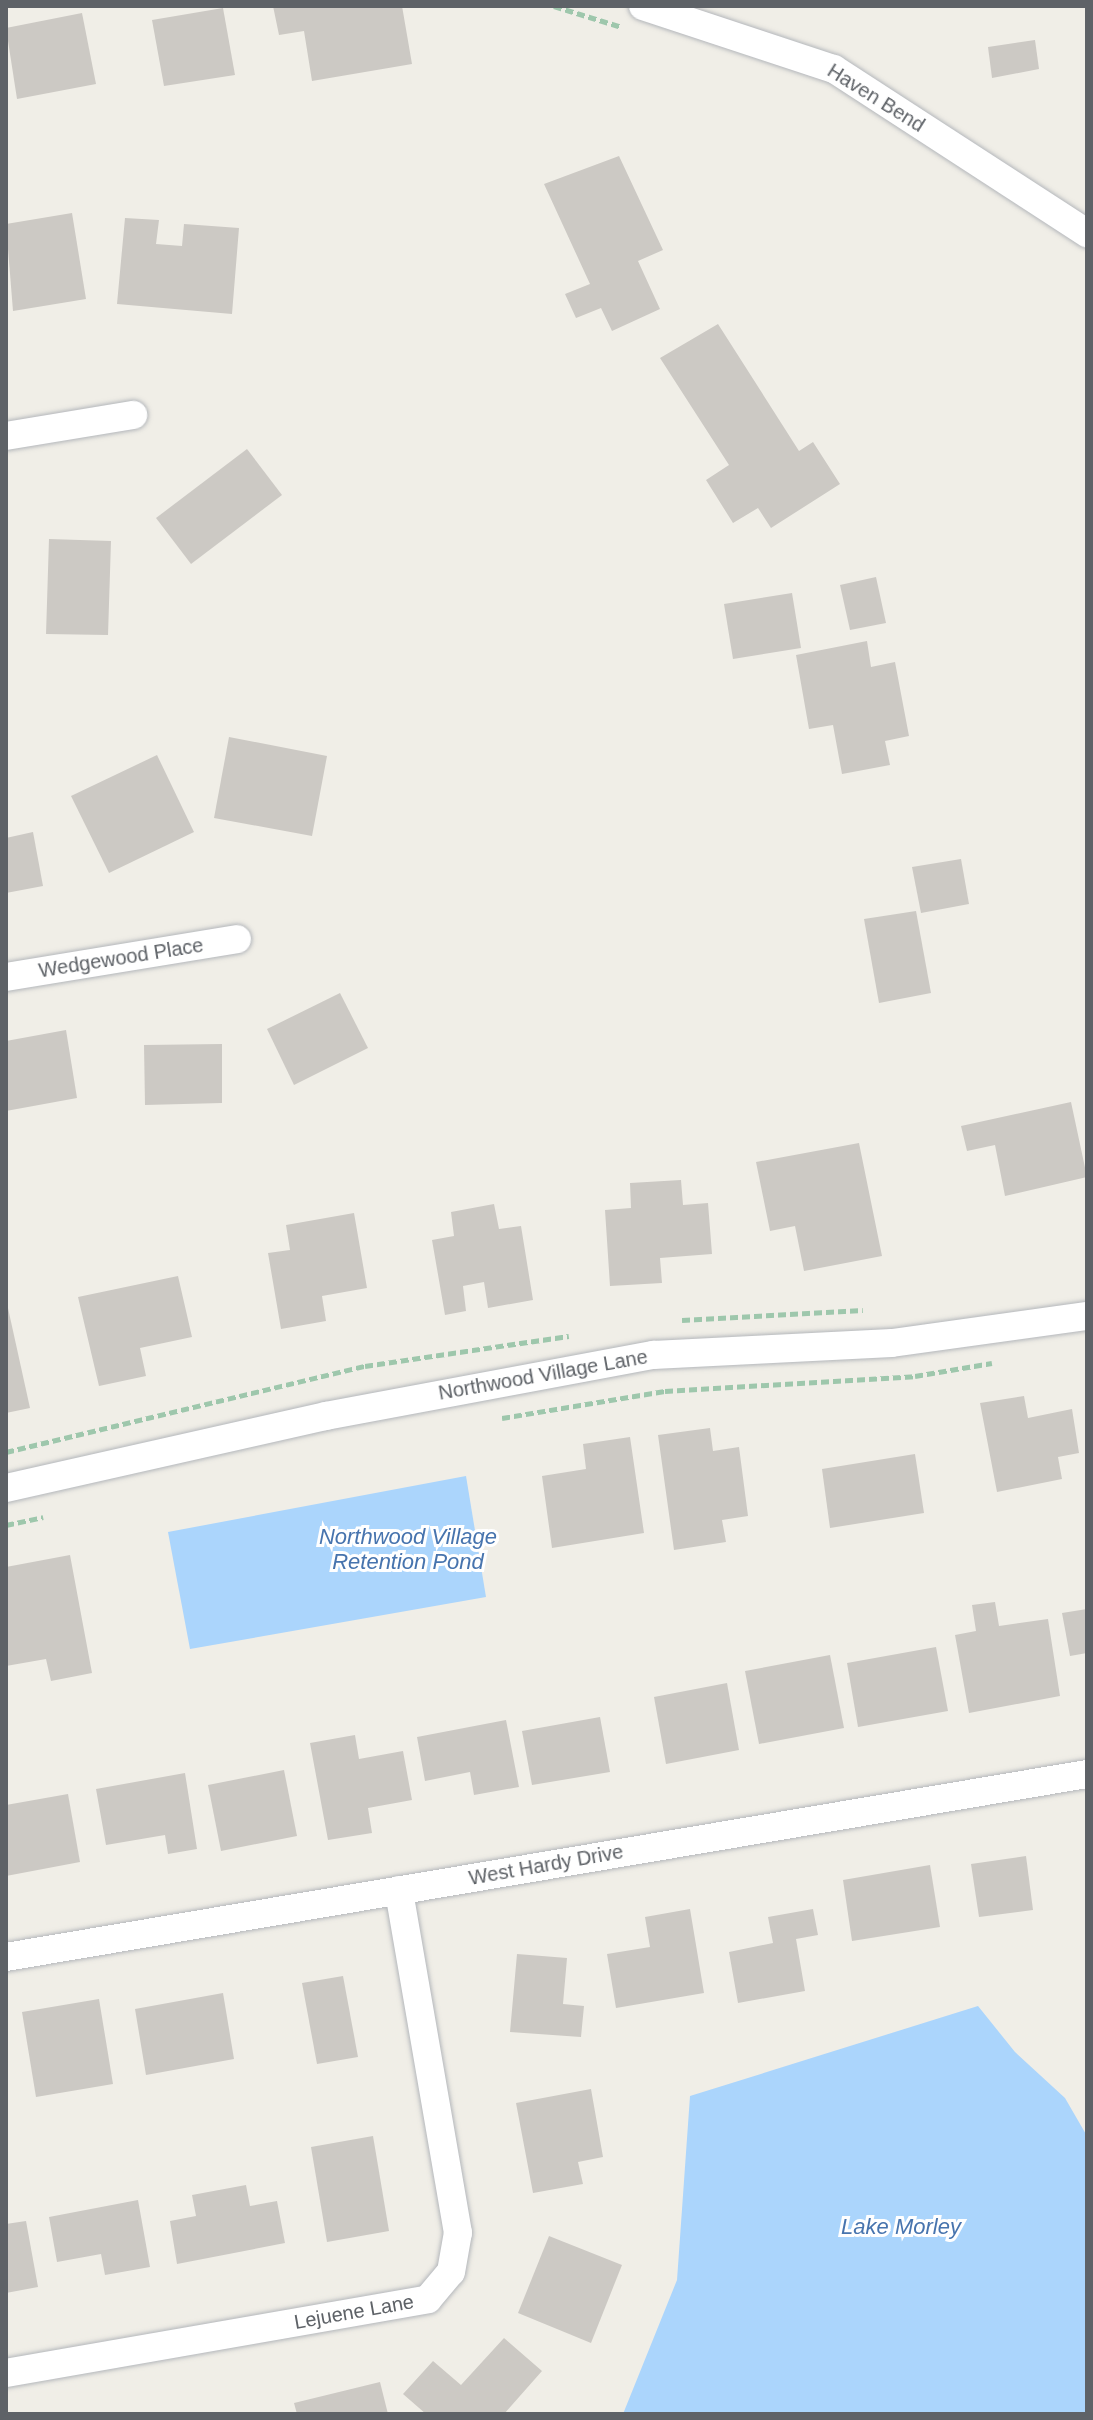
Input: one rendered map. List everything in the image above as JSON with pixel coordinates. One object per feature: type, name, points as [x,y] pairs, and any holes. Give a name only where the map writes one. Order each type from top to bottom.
[{"type":"street","name":"Haven Bend","points":[[635,17],[834,69],[1087,233]]},
{"type":"street","points":[[6,436],[133,415]]},
{"type":"street","name":"Wedgewood Place","points":[[6,977],[237,939]]},
{"type":"street","name":"Northwood Village Lane","points":[[6,1488],[482,1385],[653,1355],[892,1343],[1087,1316]]},
{"type":"street","name":"West Hardy Drive","points":[[6,1957],[1087,1774]]},
{"type":"street","name":"Lejuene Lane","points":[[6,2373],[428,2299],[451,2272],[458,2233],[399,1890]]},
{"type":"path","points":[[554,6],[635,17]]},
{"type":"path","points":[[482,1385],[488,1420],[665,1391],[915,1376],[1009,1361]]},
{"type":"path","points":[[6,1525],[43,1517]]},
{"type":"water","name":"Northwood Village Retention Pond","points":[[466,1476],[486,1597],[190,1649],[168,1532]]},
{"type":"water","name":"Lake Morley","points":[[978,2006],[1015,2052],[1065,2098],[1087,2136],[1087,2414],[623,2414],[677,2280],[690,2096]]},
{"type":"building","points":[[273,6],[402,6],[412,64],[312,81],[304,31],[279,35]]},
{"type":"building","points":[[223,8],[235,75],[164,86],[152,20]]},
{"type":"building","points":[[82,13],[96,84],[17,99],[6,28]]},
{"type":"building","points":[[1035,40],[1039,69],[992,78],[988,47]]},
{"type":"building","points":[[619,156],[663,250],[638,261],[660,309],[612,331],[601,308],[576,318],[565,294],[590,284],[544,184]]},
{"type":"building","points":[[72,213],[86,299],[13,311],[6,224]]},
{"type":"building","points":[[125,218],[159,220],[156,244],[182,246],[184,224],[239,228],[232,314],[117,304]]},
{"type":"building","points":[[718,324],[799,451],[813,442],[840,484],[771,528],[758,508],[733,523],[706,480],[729,465],[660,358]]},
{"type":"building","points":[[247,449],[282,495],[191,564],[156,518]]},
{"type":"building","points":[[49,539],[111,541],[108,635],[46,634]]},
{"type":"building","points":[[876,577],[886,623],[850,630],[840,585]]},
{"type":"building","points":[[792,593],[801,648],[733,659],[724,604]]},
{"type":"building","points":[[867,641],[871,667],[895,662],[909,736],[885,741],[890,765],[842,774],[833,725],[809,729],[796,655]]},
{"type":"building","points":[[229,737],[327,756],[312,836],[214,818]]},
{"type":"building","points":[[157,755],[194,832],[109,873],[71,796]]},
{"type":"building","points":[[33,832],[43,886],[6,893],[6,838]]},
{"type":"building","points":[[961,859],[969,904],[921,913],[912,867]]},
{"type":"building","points":[[916,911],[931,993],[879,1003],[864,919]]},
{"type":"building","points":[[340,993],[368,1048],[294,1085],[267,1029]]},
{"type":"building","points":[[66,1030],[77,1098],[6,1111],[6,1041]]},
{"type":"building","points":[[222,1044],[222,1103],[145,1105],[144,1045]]},
{"type":"building","points":[[1071,1102],[1087,1177],[1005,1196],[995,1145],[967,1151],[961,1126]]},
{"type":"building","points":[[859,1143],[882,1256],[804,1271],[795,1226],[770,1231],[756,1162]]},
{"type":"building","points":[[681,1180],[683,1205],[708,1203],[712,1254],[660,1258],[662,1283],[610,1286],[605,1210],[631,1208],[630,1183]]},
{"type":"building","points":[[494,1204],[499,1229],[521,1226],[533,1300],[488,1308],[484,1282],[463,1286],[466,1311],[445,1315],[432,1240],[454,1236],[451,1212]]},
{"type":"building","points":[[354,1213],[367,1288],[322,1296],[326,1321],[281,1329],[268,1253],[290,1250],[286,1225]]},
{"type":"building","points":[[178,1276],[192,1337],[140,1348],[146,1376],[99,1386],[78,1297]]},
{"type":"building","points":[[6,1299],[30,1408],[6,1413]]},
{"type":"building","points":[[1024,1396],[1028,1418],[1072,1409],[1079,1453],[1058,1457],[1062,1479],[997,1492],[980,1403]]},
{"type":"building","points":[[710,1428],[713,1451],[739,1447],[748,1516],[722,1520],[726,1542],[674,1550],[658,1435]]},
{"type":"building","points":[[630,1437],[644,1533],[552,1548],[542,1476],[586,1469],[583,1444]]},
{"type":"building","points":[[915,1454],[924,1513],[830,1528],[822,1469]]},
{"type":"building","points":[[70,1555],[92,1673],[51,1681],[46,1659],[6,1666],[6,1567]]},
{"type":"building","points":[[995,1602],[999,1626],[1048,1619],[1060,1696],[969,1713],[955,1635],[976,1631],[972,1605]]},
{"type":"building","points":[[1087,1609],[1087,1653],[1070,1656],[1062,1613]]},
{"type":"building","points":[[936,1647],[948,1711],[858,1727],[847,1663]]},
{"type":"building","points":[[830,1655],[844,1728],[759,1744],[745,1671]]},
{"type":"building","points":[[727,1683],[739,1750],[666,1764],[654,1697]]},
{"type":"building","points":[[600,1717],[610,1772],[532,1785],[522,1731]]},
{"type":"building","points":[[506,1720],[519,1787],[474,1795],[470,1772],[425,1781],[417,1737]]},
{"type":"building","points":[[355,1735],[359,1759],[403,1751],[412,1800],[368,1808],[372,1833],[328,1840],[310,1743]]},
{"type":"building","points":[[284,1770],[297,1836],[221,1851],[208,1785]]},
{"type":"building","points":[[185,1773],[197,1849],[168,1854],[165,1835],[106,1845],[96,1789]]},
{"type":"building","points":[[68,1794],[80,1862],[6,1876],[6,1805]]},
{"type":"building","points":[[1026,1856],[1033,1910],[979,1917],[971,1864]]},
{"type":"building","points":[[930,1865],[940,1927],[852,1941],[843,1880]]},
{"type":"building","points":[[690,1909],[704,1993],[616,2008],[607,1954],[650,1947],[645,1917]]},
{"type":"building","points":[[813,1909],[818,1935],[796,1939],[805,1991],[738,2003],[729,1952],[773,1943],[768,1917]]},
{"type":"building","points":[[517,1954],[567,1958],[563,2004],[584,2006],[581,2037],[510,2032]]},
{"type":"building","points":[[343,1976],[358,2057],[317,2064],[302,1983]]},
{"type":"building","points":[[223,1993],[234,2059],[146,2075],[135,2009]]},
{"type":"building","points":[[99,1999],[113,2084],[36,2097],[22,2012]]},
{"type":"building","points":[[591,2089],[603,2157],[578,2162],[583,2184],[533,2193],[516,2103]]},
{"type":"building","points":[[373,2136],[389,2231],[327,2242],[311,2147]]},
{"type":"building","points":[[246,2185],[250,2206],[277,2201],[285,2243],[177,2264],[170,2221],[196,2216],[192,2195]]},
{"type":"building","points":[[138,2200],[150,2267],[105,2275],[101,2254],[57,2262],[49,2217]]},
{"type":"building","points":[[26,2221],[38,2287],[6,2293],[6,2224]]},
{"type":"building","points":[[549,2236],[622,2265],[591,2343],[518,2313]]},
{"type":"building","points":[[504,2338],[542,2371],[504,2414],[426,2414],[403,2394],[433,2361],[461,2385]]},
{"type":"building","points":[[380,2382],[388,2414],[297,2414],[294,2403]]}]
